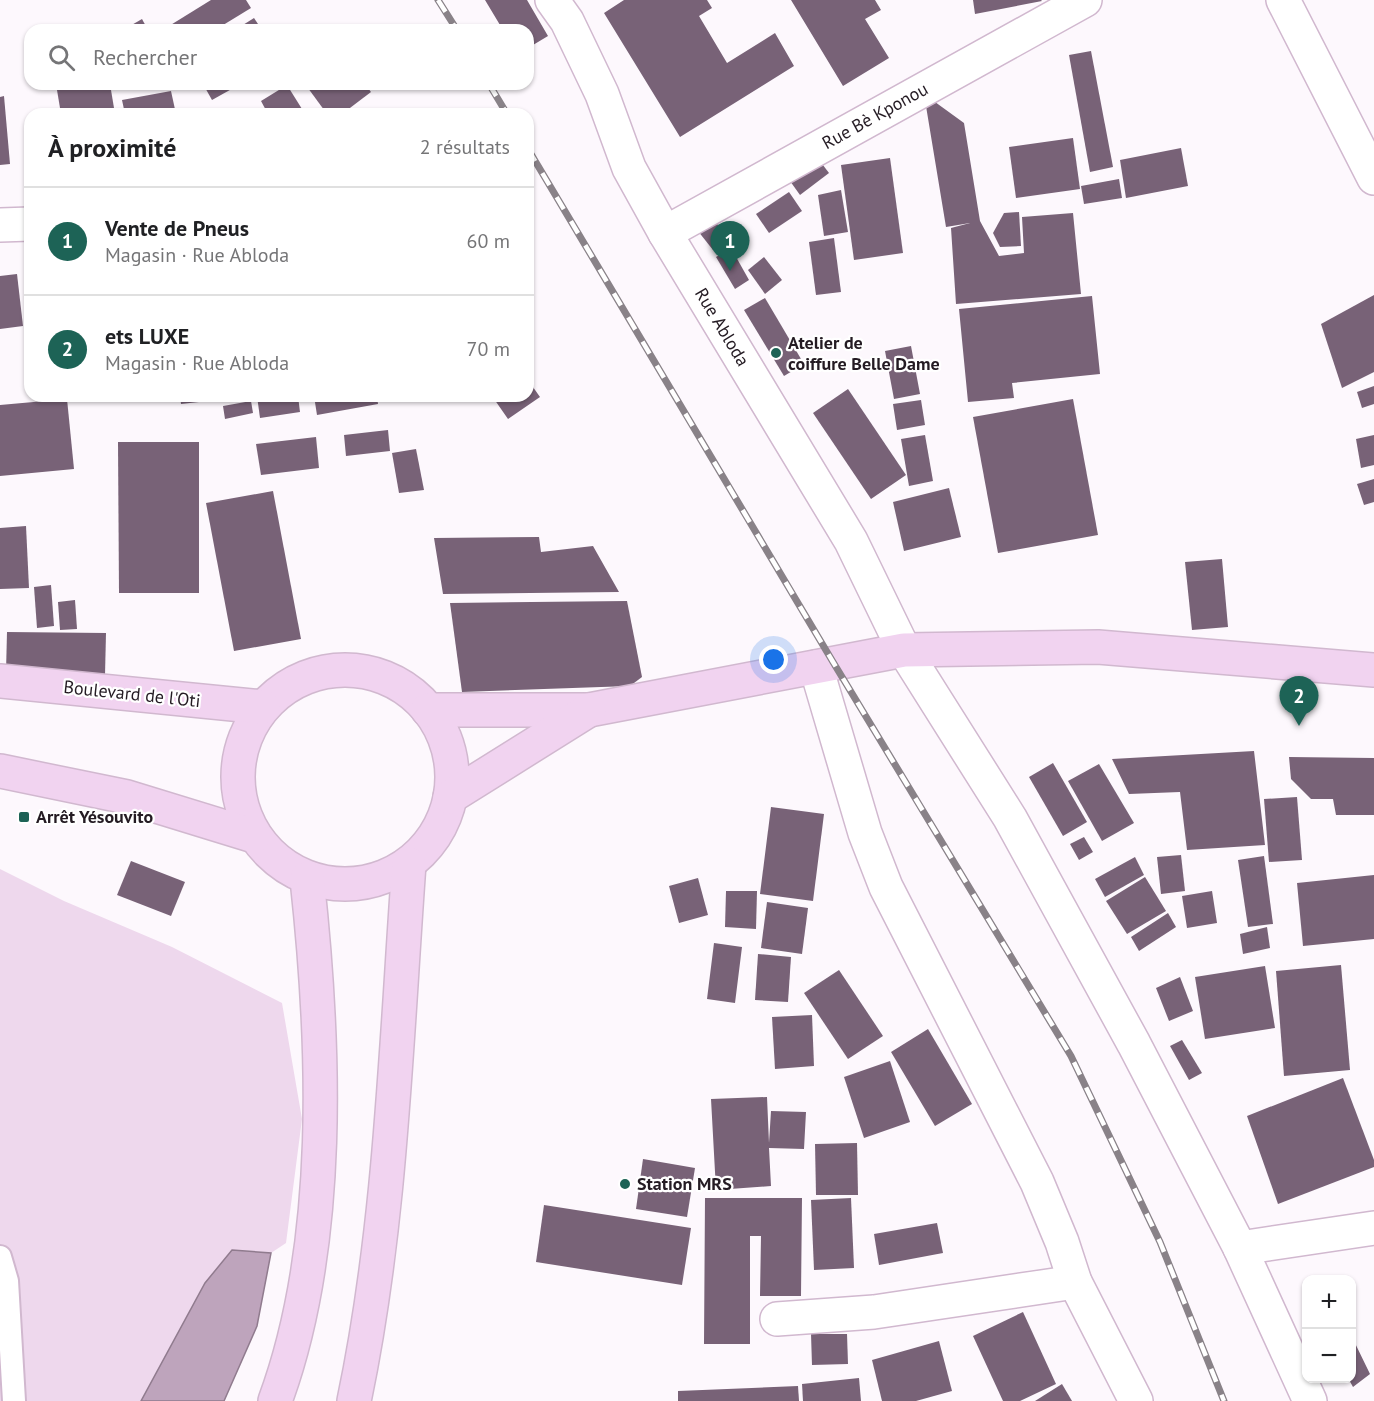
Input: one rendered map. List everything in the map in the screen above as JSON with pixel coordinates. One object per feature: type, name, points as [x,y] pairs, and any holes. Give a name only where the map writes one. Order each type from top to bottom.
[{"type":"main road","points":[[428,710],[589,711],[904,650],[1098,647],[1374,669]]},
{"type":"main road","points":[[347,670],[377,674],[405,689],[428,710],[444,737],[451,766],[450,797],[442,823],[428,845],[409,864],[385,878],[360,885],[333,885],[307,879],[278,861],[254,836],[241,804],[238,769],[245,736],[263,707],[287,686],[316,673],[347,670]]},
{"type":"main road","name":"Boulevard de l'Oti","points":[[0,681],[263,707]]},
{"type":"main road","points":[[450,797],[589,711]]},
{"type":"main road","points":[[0,771],[127,797],[254,836]]},
{"type":"main road","points":[[354,1401],[368,1334],[380,1248],[409,864]]},
{"type":"main road","points":[[275,1401],[291,1358],[307,1284],[320,1123],[319,1030],[307,879]]},
{"type":"street","name":"Rue Abloda","points":[[552,0],[567,21],[602,94],[629,168],[665,233],[851,541],[904,650],[1010,818],[1134,1044],[1240,1248],[1311,1401]]},
{"type":"street","name":"Rue Bè Kponou","points":[[665,233],[1085,0]]},
{"type":"street","points":[[1283,0],[1374,178]]},
{"type":"street","points":[[0,225],[24,224]]},
{"type":"street","points":[[816,667],[865,833],[886,887],[1037,1182],[1062,1242],[1075,1282],[1136,1401]]},
{"type":"street","points":[[1240,1248],[1374,1228]]},
{"type":"street","points":[[777,1319],[885,1311],[1075,1282]]},
{"type":"lane","points":[[0,1257],[7,1281],[14,1401]]},
{"type":"shaded area","points":[[0,869],[64,901],[172,947],[282,1003],[302,1119],[286,1243],[271,1253],[232,1250],[205,1283],[141,1401],[0,1401]]},
{"type":"shaded area","points":[[232,1250],[271,1253],[257,1326],[224,1401],[141,1401],[205,1283]]},
{"type":"building","points":[[211,0],[246,0],[251,8],[225,24],[172,24]]},
{"type":"building","points":[[485,0],[527,0],[548,36],[534,44],[534,24],[499,24]]},
{"type":"building","points":[[624,0],[707,0],[712,8],[699,16],[727,63],[775,33],[794,66],[680,137],[604,13]]},
{"type":"building","points":[[791,0],[875,0],[881,10],[865,19],[889,58],[843,86]]},
{"type":"building","points":[[973,0],[1041,0],[1042,1],[975,14]]},
{"type":"building","points":[[254,18],[258,24],[244,24]]},
{"type":"building","points":[[142,19],[145,24],[133,24]]},
{"type":"building","points":[[1091,51],[1113,167],[1090,172],[1069,55]]},
{"type":"building","points":[[57,90],[111,90],[114,108],[60,108]]},
{"type":"building","points":[[206,90],[230,90],[212,100]]},
{"type":"building","points":[[279,90],[290,90],[301,108],[265,108],[261,101]]},
{"type":"building","points":[[309,90],[370,90],[371,92],[350,108],[323,108]]},
{"type":"building","points":[[171,91],[175,108],[124,108],[122,100]]},
{"type":"building","points":[[924,94],[964,123],[980,221],[999,256],[1024,253],[1022,217],[1073,213],[1081,294],[956,304],[951,228],[970,223],[946,227]]},
{"type":"building","points":[[4,96],[10,164],[0,165],[0,97]]},
{"type":"building","points":[[1073,138],[1080,189],[1016,198],[1009,147]]},
{"type":"building","points":[[1181,148],[1188,186],[1126,198],[1120,160]]},
{"type":"building","points":[[813,152],[829,173],[800,195],[785,174]]},
{"type":"building","points":[[890,158],[903,253],[854,260],[841,165]]},
{"type":"building","points":[[1119,179],[1122,198],[1084,204],[1081,186]]},
{"type":"building","points":[[841,190],[848,232],[824,236],[818,195]]},
{"type":"building","points":[[789,192],[802,211],[769,233],[756,214]]},
{"type":"building","points":[[1019,212],[1021,246],[1000,247],[993,233],[1004,213]]},
{"type":"building","points":[[708,214],[729,237],[713,250],[694,226]]},
{"type":"building","points":[[834,238],[841,292],[816,295],[809,242]]},
{"type":"building","points":[[731,248],[749,280],[735,289],[716,257]]},
{"type":"building","points":[[764,257],[782,280],[765,294],[748,270]]},
{"type":"building","points":[[17,274],[23,326],[0,329],[0,276]]},
{"type":"building","points":[[1374,295],[1374,372],[1342,388],[1321,324]]},
{"type":"building","points":[[1092,296],[1100,374],[1012,383],[1014,398],[968,402],[959,309]]},
{"type":"building","points":[[765,298],[804,364],[784,376],[744,310]]},
{"type":"building","points":[[911,346],[920,394],[894,399],[885,351]]},
{"type":"building","points":[[1374,386],[1374,404],[1362,408],[1357,392]]},
{"type":"building","points":[[534,388],[540,397],[534,401]]},
{"type":"building","points":[[848,389],[906,475],[871,499],[813,413]]},
{"type":"building","points":[[1073,399],[1098,535],[998,553],[973,417]]},
{"type":"building","points":[[921,400],[925,425],[897,430],[893,404]]},
{"type":"building","points":[[67,402],[74,469],[0,476],[0,405]]},
{"type":"building","points":[[251,402],[253,413],[225,419],[223,406]]},
{"type":"building","points":[[258,402],[299,402],[300,412],[260,418]]},
{"type":"building","points":[[315,402],[378,402],[378,404],[317,415]]},
{"type":"building","points":[[496,402],[533,402],[508,419]]},
{"type":"building","points":[[388,430],[390,451],[346,456],[344,435]]},
{"type":"building","points":[[925,435],[933,481],[909,486],[901,439]]},
{"type":"building","points":[[1374,435],[1374,465],[1361,468],[1356,439]]},
{"type":"building","points":[[316,437],[319,468],[261,475],[256,444]]},
{"type":"building","points":[[118,442],[199,442],[199,593],[119,593]]},
{"type":"building","points":[[416,449],[424,490],[399,493],[392,453]]},
{"type":"building","points":[[1374,479],[1374,502],[1364,505],[1357,484]]},
{"type":"building","points":[[949,488],[961,537],[904,551],[893,502]]},
{"type":"building","points":[[273,491],[301,639],[234,651],[206,503]]},
{"type":"building","points":[[26,526],[29,588],[0,589],[0,528]]},
{"type":"building","points":[[539,537],[541,552],[593,546],[619,592],[443,594],[434,538]]},
{"type":"building","points":[[1222,559],[1228,627],[1192,630],[1185,562]]},
{"type":"building","points":[[51,585],[54,626],[37,628],[34,587]]},
{"type":"building","points":[[75,600],[77,629],[60,630],[58,602]]},
{"type":"building","points":[[627,601],[642,677],[630,686],[462,692],[450,603]]},
{"type":"building","points":[[7,632],[106,633],[105,675],[6,672]]},
{"type":"building","points":[[1254,751],[1265,845],[1187,850],[1180,792],[1129,794],[1112,759]]},
{"type":"building","points":[[1289,757],[1374,758],[1374,815],[1336,815],[1333,799],[1311,799],[1291,779]]},
{"type":"building","points":[[1053,763],[1087,822],[1063,836],[1029,777]]},
{"type":"building","points":[[1099,764],[1134,823],[1102,841],[1068,781]]},
{"type":"building","points":[[1297,797],[1302,860],[1269,862],[1264,799]]},
{"type":"building","points":[[771,807],[824,814],[813,901],[760,894]]},
{"type":"building","points":[[1084,837],[1093,852],[1079,860],[1070,844]]},
{"type":"building","points":[[1181,855],[1185,891],[1161,894],[1157,857]]},
{"type":"building","points":[[1264,856],[1273,924],[1248,927],[1238,860]]},
{"type":"building","points":[[1135,857],[1144,875],[1105,897],[1095,879]]},
{"type":"building","points":[[131,861],[185,882],[171,916],[117,895]]},
{"type":"building","points":[[1374,875],[1374,939],[1303,946],[1297,883]]},
{"type":"building","points":[[1145,877],[1166,911],[1127,934],[1106,901]]},
{"type":"building","points":[[698,878],[708,915],[679,923],[669,886]]},
{"type":"building","points":[[726,891],[757,891],[756,929],[725,927]]},
{"type":"building","points":[[1212,891],[1217,923],[1187,928],[1182,896]]},
{"type":"building","points":[[767,902],[808,908],[802,954],[761,948]]},
{"type":"building","points":[[1168,913],[1176,927],[1139,951],[1131,937]]},
{"type":"building","points":[[1267,927],[1270,948],[1243,954],[1240,934]]},
{"type":"building","points":[[714,943],[742,947],[735,1003],[707,999]]},
{"type":"building","points":[[758,954],[791,957],[788,1002],[755,1000]]},
{"type":"building","points":[[1341,965],[1350,1070],[1284,1076],[1276,971]]},
{"type":"building","points":[[1265,966],[1275,1028],[1205,1039],[1195,977]]},
{"type":"building","points":[[839,970],[883,1036],[848,1059],[804,993]]},
{"type":"building","points":[[1180,977],[1193,1011],[1169,1021],[1156,988]]},
{"type":"building","points":[[812,1015],[814,1066],[775,1069],[772,1017]]},
{"type":"building","points":[[928,1029],[972,1104],[935,1126],[891,1052]]},
{"type":"building","points":[[1182,1040],[1202,1073],[1189,1080],[1170,1046]]},
{"type":"building","points":[[890,1061],[910,1122],[864,1138],[844,1077]]},
{"type":"building","points":[[1343,1078],[1374,1160],[1374,1167],[1278,1204],[1247,1116]]},
{"type":"building","points":[[767,1097],[769,1143],[771,1111],[806,1112],[804,1149],[769,1148],[771,1186],[716,1190],[711,1099]]},
{"type":"building","points":[[857,1143],[858,1195],[816,1195],[815,1144]]},
{"type":"building","points":[[643,1159],[695,1168],[687,1217],[636,1209]]},
{"type":"building","points":[[705,1198],[802,1198],[801,1296],[760,1296],[761,1236],[750,1236],[750,1344],[704,1344]]},
{"type":"building","points":[[851,1198],[854,1268],[814,1270],[811,1200]]},
{"type":"building","points":[[544,1205],[691,1228],[682,1285],[536,1262]]},
{"type":"building","points":[[937,1223],[943,1253],[879,1265],[874,1234]]},
{"type":"building","points":[[1023,1312],[1056,1384],[1020,1401],[1003,1401],[973,1336]]},
{"type":"building","points":[[811,1334],[847,1334],[848,1364],[812,1365]]},
{"type":"building","points":[[939,1341],[952,1391],[916,1401],[882,1401],[872,1360]]},
{"type":"building","points":[[1356,1345],[1370,1374],[1353,1387],[1351,1383],[1356,1383]]},
{"type":"building","points":[[859,1378],[861,1401],[803,1401],[802,1384]]},
{"type":"building","points":[[1062,1384],[1072,1401],[1035,1401]]},
{"type":"building","points":[[798,1386],[799,1401],[678,1401],[678,1391]]},
{"type":"railway","points":[[438,0],[453,24]]},
{"type":"railway","points":[[493,90],[503,108]]},
{"type":"railway","points":[[534,159],[833,662],[1071,1056],[1160,1242],[1224,1401]]},
{"type":"place","name":"Vente de Pneus","points":[[730,271]]},
{"type":"place","name":"Atelier de coiffure Belle Dame","points":[[776,353]]},
{"type":"place","name":"ets LUXE","points":[[1299,726]]},
{"type":"place","name":"Arrêt Yésouvito","points":[[24,817]]},
{"type":"place","name":"Station MRS","points":[[625,1184]]}]
